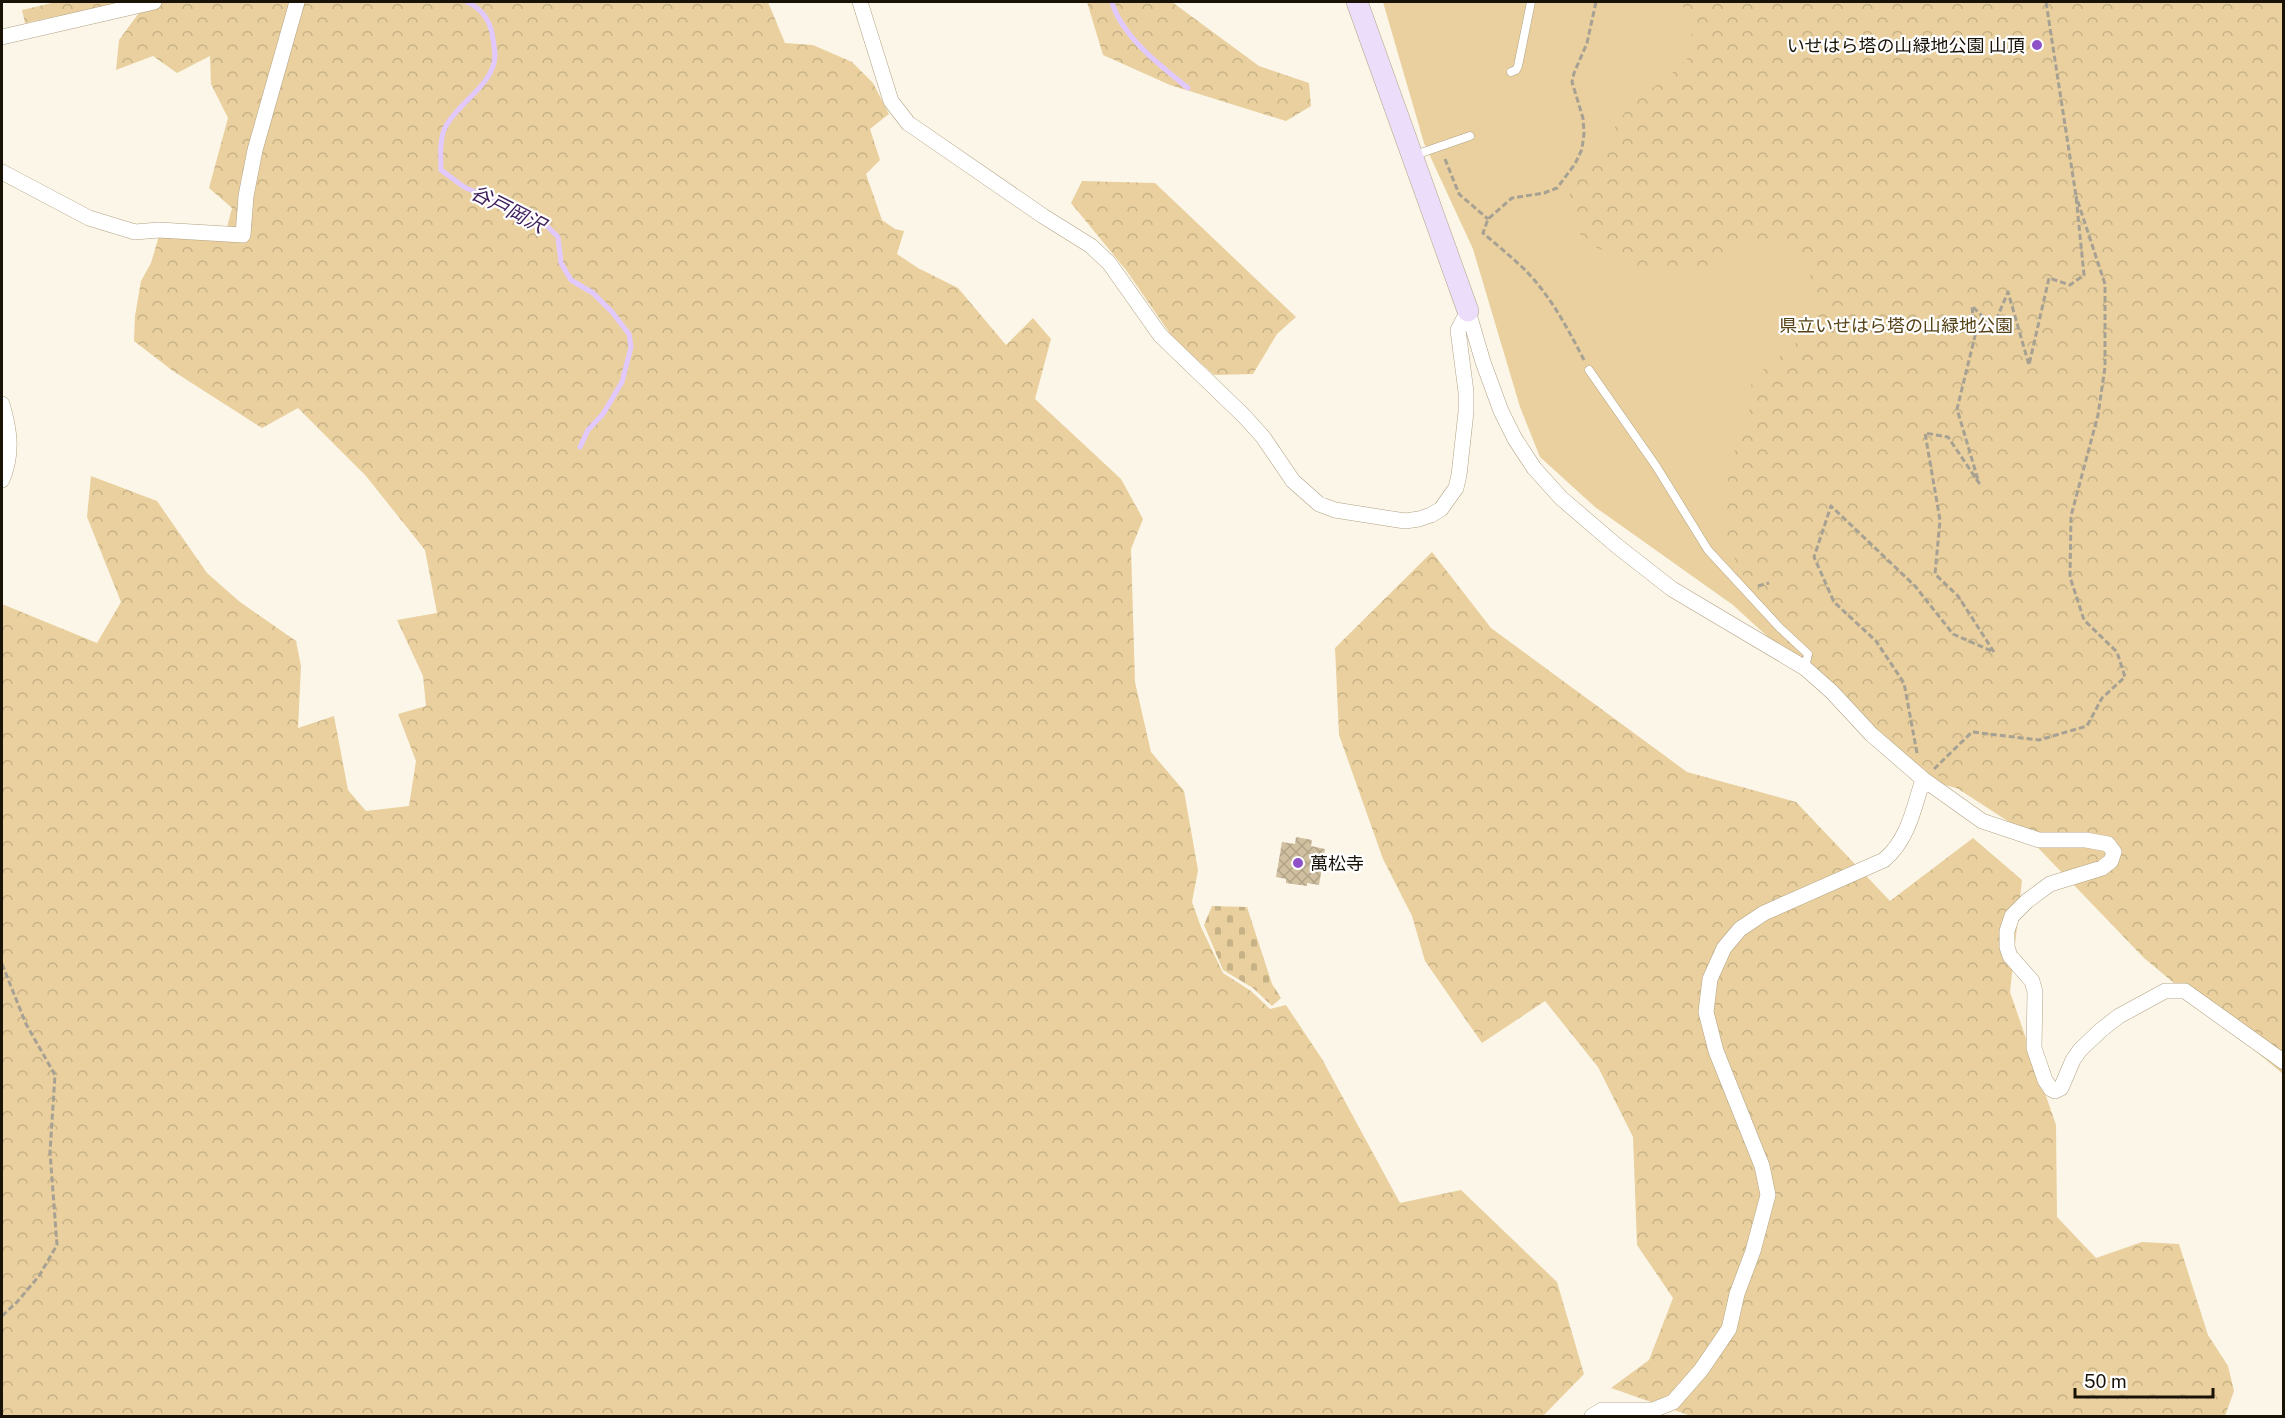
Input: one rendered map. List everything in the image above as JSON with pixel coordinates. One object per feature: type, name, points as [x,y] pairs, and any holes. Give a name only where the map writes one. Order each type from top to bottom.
[{"type":"street","points":[[2,37],[154,2]]},
{"type":"street","points":[[2,172],[88,218],[135,232],[159,230],[243,235],[246,196],[255,150],[297,2]]},
{"type":"street","points":[[860,2],[891,101],[908,123],[1043,216],[1091,246],[1109,263],[1160,335],[1244,416],[1263,437],[1293,481],[1319,504],[1335,510],[1405,520],[1431,515],[1441,509],[1449,499],[1456,488],[1459,475],[1465,422],[1466,392],[1458,330],[1468,311]]},
{"type":"street","points":[[1357,2],[1468,311],[1483,362],[1515,439],[1534,468],[1561,498],[1672,589],[1805,668],[1832,692],[1872,735],[1923,779],[1982,821],[2039,840],[2086,840],[2108,844],[2114,852],[2111,861],[2102,868],[2050,884],[2027,901],[2012,916],[2007,931],[2007,947],[2010,956],[2032,981],[2035,992],[2034,1048],[2045,1080],[2051,1089],[2055,1091],[2061,1088],[2073,1060],[2101,1030],[2119,1016],[2165,991],[2185,991],[2283,1062]]},
{"type":"street","points":[[2,404],[11,440],[2,480]]},
{"type":"street","points":[[1592,1416],[1602,1410],[1659,1412],[1674,1402],[1701,1370],[1729,1329],[1737,1294],[1753,1251],[1768,1195],[1762,1166],[1716,1051],[1706,1012],[1710,979],[1724,948],[1740,930],[1764,913],[1884,860],[1893,852],[1909,825],[1923,779]]},
{"type":"lane","points":[[1511,72],[1518,66],[1531,2]]},
{"type":"lane","points":[[1412,156],[1470,136]]},
{"type":"lane","points":[[1589,370],[1656,466],[1708,550],[1780,628],[1808,654],[1805,668]]},
{"type":"path","points":[[1589,370],[1563,320],[1538,284],[1523,267],[1483,233],[1488,219],[1512,198],[1544,193],[1557,188],[1575,164],[1582,149],[1584,134],[1583,118],[1572,82],[1587,43],[1596,8],[1596,2],[1593,2]]},
{"type":"path","points":[[1596,8],[1600,2]]},
{"type":"path","points":[[1923,779],[1904,683],[1876,641],[1834,602],[1814,557],[1831,507],[1915,586],[1953,634],[1994,652],[1958,596],[1935,574],[1940,520],[1925,433],[1948,437],[1979,483],[1957,409],[1975,336],[1972,306],[1993,327],[2008,292],[2029,365],[2049,278],[2070,285],[2084,275],[2076,196],[2046,2]]},
{"type":"path","points":[[1447,164],[1459,194],[1488,219]]},
{"type":"path","points":[[1923,779],[1972,732],[2039,740],[2087,726],[2102,698],[2125,677],[2117,652],[2084,620],[2070,577],[2071,516],[2098,415],[2105,367],[2105,284],[2076,196]]},
{"type":"path","points":[[2,964],[26,1024],[55,1075],[51,1152],[57,1245],[39,1276],[2,1316]]},
{"type":"green space","points":[[56,2],[127,2],[25,23],[22,10]]},
{"type":"green space","points":[[147,2],[768,2],[785,43],[813,45],[852,62],[873,83],[889,114],[870,129],[880,160],[866,174],[882,220],[895,229],[904,231],[897,254],[918,268],[958,288],[1006,345],[1033,318],[1051,339],[1035,399],[1121,479],[1143,519],[1131,549],[1135,682],[1151,752],[1184,791],[1198,870],[1192,902],[1223,973],[1251,991],[1270,1009],[1286,1005],[1322,1059],[1400,1203],[1461,1190],[1557,1282],[1584,1374],[1543,1416],[2,1416],[2,604],[97,643],[121,602],[87,517],[91,476],[157,501],[207,573],[240,602],[296,641],[301,666],[298,728],[334,716],[348,790],[366,811],[409,806],[416,761],[398,714],[426,706],[423,676],[397,620],[437,613],[425,550],[366,476],[298,408],[262,428],[173,371],[134,341],[135,316],[141,281],[151,263],[159,236],[225,235],[232,208],[209,188],[228,118],[211,84],[210,56],[177,73],[153,56],[116,70],[119,40]]},
{"type":"green space","points":[[1087,2],[1172,2],[1259,66],[1309,83],[1311,106],[1286,121],[1170,85],[1103,55]]},
{"type":"green space","name":"県立いせはら塔の山緑地公園","points":[[1383,2],[2177,2],[1978,794],[1923,779],[1733,605],[1595,507],[1540,457],[1520,407],[1473,249],[1424,143]]},
{"type":"green space","name":"県立いせはら塔の山緑地公園","points":[[1681,2],[2283,2],[2283,1074],[2144,958],[2020,829],[1858,724],[1782,637],[1737,565],[1726,534],[1728,467],[1748,422],[1752,379],[1812,330],[1816,296],[1809,271],[1792,250],[1765,240],[1737,249],[1705,274],[1646,269],[1586,243],[1569,217],[1570,188],[1590,164],[1632,102],[1667,78],[1691,55],[1692,25]]},
{"type":"green space","points":[[1082,181],[1155,183],[1296,317],[1277,334],[1253,374],[1214,375],[1173,338],[1126,270],[1071,203]]},
{"type":"green space","points":[[1432,552],[1491,628],[1687,772],[1796,802],[1890,901],[1973,838],[2022,880],[2010,992],[2056,1125],[2057,1217],[2096,1258],[2142,1242],[2179,1244],[2208,1335],[2228,1366],[2234,1391],[2225,1416],[1691,1416],[1611,1388],[1649,1360],[1673,1298],[1637,1245],[1633,1137],[1598,1067],[1545,1001],[1482,1043],[1425,961],[1412,916],[1383,859],[1339,735],[1335,648]]},
{"type":"green space","points":[[1212,906],[1247,907],[1272,984],[1281,998],[1272,1006],[1253,988],[1223,970],[1204,925]]},
{"type":"building","points":[[1296,837],[1312,840],[1311,846],[1325,849],[1319,885],[1286,883],[1286,879],[1276,877],[1282,842],[1295,844]]},
{"type":"waterway","name":"谷戸岡沢","points":[[467,2],[480,11],[489,23],[495,56],[493,66],[482,85],[450,119],[445,128],[441,144],[441,170],[464,187],[544,223],[558,237],[561,263],[571,280],[593,293],[629,334],[631,347],[622,382],[603,414],[588,430],[580,447]]},
{"type":"waterway","points":[[1112,2],[1117,15],[1133,39],[1188,88]]},
{"type":"place","name":"いせはら塔の山緑地公園 山頂","points":[[2037,45]]},
{"type":"place","name":"萬松寺","points":[[1298,863]]}]
